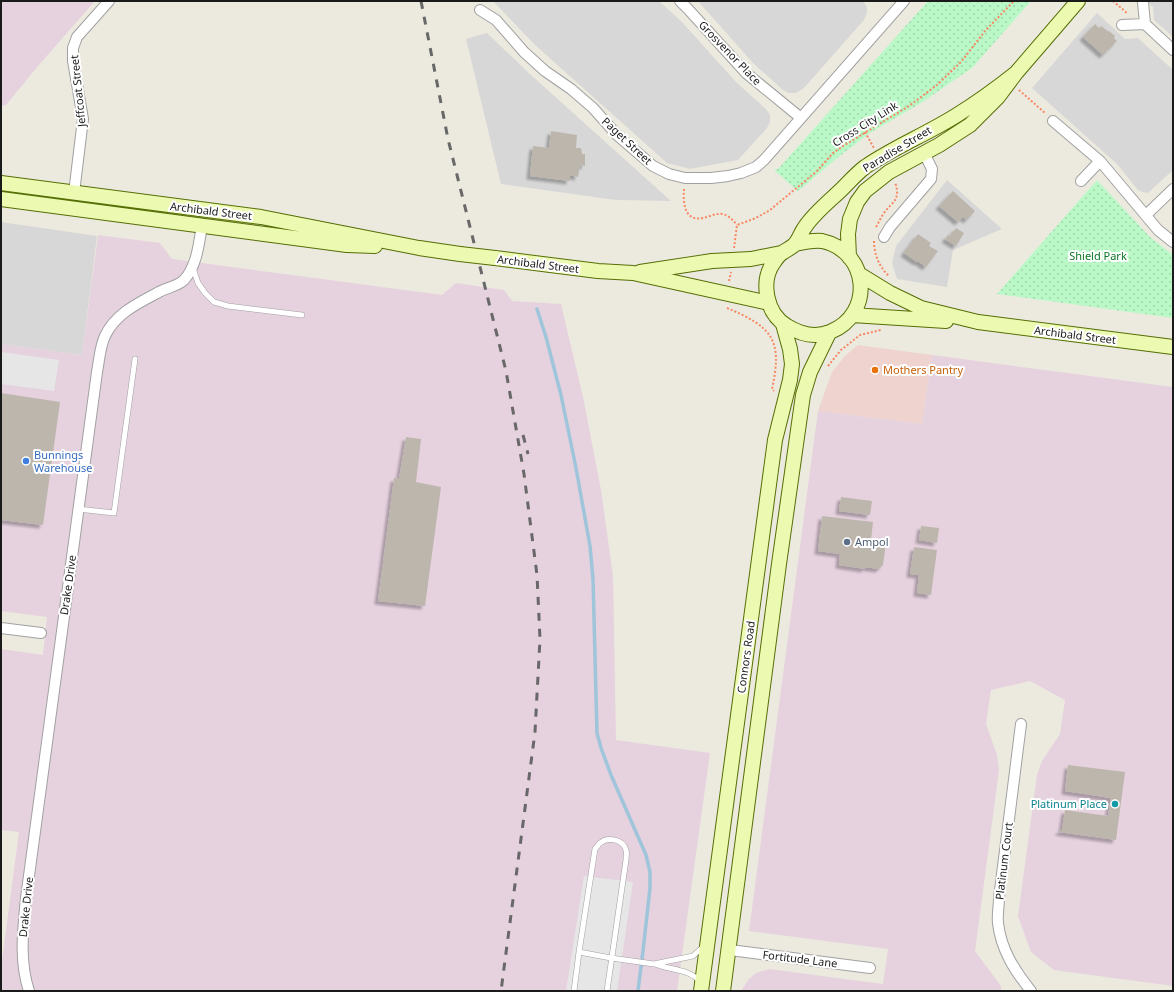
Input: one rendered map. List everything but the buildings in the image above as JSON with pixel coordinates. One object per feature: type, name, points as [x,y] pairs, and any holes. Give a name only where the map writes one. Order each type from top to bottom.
[{"type":"street","name":"Jeffcoat Street","points":[[74,193],[83,119],[73,60],[73,48],[81,33],[109,1]]},
{"type":"street","name":"Grosvenor Place","points":[[680,1],[746,73],[801,118]]},
{"type":"street","name":"Paradise Street","points":[[849,257],[848,234],[850,219],[857,202],[861,197],[877,180],[889,172],[970,125],[998,97],[1016,73],[1078,1]]},
{"type":"street","points":[[1143,2],[1145,24],[1173,50]]},
{"type":"street","name":"Paget Street","points":[[480,10],[496,20],[524,52],[545,71],[571,89],[593,108],[617,135],[653,166],[669,174],[696,179],[728,176],[756,167],[801,118],[899,3]]},
{"type":"street","points":[[1122,25],[1145,24]]},
{"type":"street","name":"Paradise Street","points":[[795,244],[805,226],[864,168],[896,148],[956,116],[1016,73]]},
{"type":"street","points":[[1053,121],[1100,161],[1158,230],[1173,242]]},
{"type":"street","name":"Paradise Street","points":[[884,237],[890,227],[931,179],[932,170],[924,153]]},
{"type":"street","points":[[1081,181],[1100,161]]},
{"type":"street","name":"Archibald Street","points":[[1,183],[284,221],[419,248],[460,254],[598,271],[633,273],[769,303]]},
{"type":"street","points":[[1146,215],[1173,189]]},
{"type":"street","points":[[73,208],[74,193]]},
{"type":"street","name":"Archibald Street","points":[[1,199],[347,245],[419,248]]},
{"type":"street","points":[[202,225],[204,210]]},
{"type":"street","name":"Drake Drive","points":[[29,991],[25,979],[22,943],[26,898],[97,372],[105,337],[118,317],[162,290],[183,281],[193,266],[202,225]]},
{"type":"street","points":[[808,241],[820,241],[833,245],[849,257],[859,274],[861,288],[859,302],[852,315],[842,326],[829,333],[813,335],[797,332],[783,324],[774,315],[766,290],[768,276],[773,264],[781,253],[795,244],[808,241]]},
{"type":"street","name":"Archibald Street","points":[[633,273],[712,261],[751,259],[781,253]]},
{"type":"street","name":"Archibald Street","points":[[859,274],[890,293],[921,308],[978,322]]},
{"type":"street","name":"Archibald Street","points":[[852,315],[978,322],[1173,347]]},
{"type":"street","name":"Connors Road","points":[[703,989],[708,940],[775,440],[791,375],[792,364],[790,348],[783,324]]},
{"type":"street","name":"Connors Road","points":[[723,991],[730,950],[774,602],[803,396],[810,372],[829,333]]},
{"type":"street","points":[[1,628],[41,633]]},
{"type":"street","name":"Platinum Court","points":[[1021,724],[999,898],[998,923],[1009,960],[1031,991]]},
{"type":"street","name":"Fortitude Lane","points":[[730,950],[870,968]]},
{"type":"lane","points":[[193,266],[198,283],[214,302],[228,306],[302,315]]},
{"type":"lane","points":[[78,509],[114,513],[135,359]]},
{"type":"lane","points":[[574,991],[595,849],[600,843],[607,840],[616,840],[622,843],[626,850],[626,860],[607,991]]},
{"type":"lane","points":[[579,952],[611,958],[653,963],[693,956],[701,950],[708,940]]},
{"type":"lane","points":[[653,963],[664,968],[688,973],[694,976],[703,989]]},
{"type":"path","name":"Cross City Link","points":[[737,225],[756,218],[770,210],[817,171],[833,153],[909,106],[937,85],[961,62],[985,32],[1014,1]]},
{"type":"path","points":[[1020,90],[1053,121]]},
{"type":"path","points":[[865,132],[876,151]]},
{"type":"path","points":[[685,178],[683,202],[687,212],[690,215],[701,218],[720,214],[731,219],[737,225],[733,250]]},
{"type":"path","points":[[729,284],[731,272]]},
{"type":"path","points":[[726,307],[745,315],[762,326],[771,337],[777,360]]},
{"type":"path","points":[[823,366],[827,368],[841,350],[860,335],[881,331],[883,326]]},
{"type":"shaded area","points":[[1,1],[95,1],[6,105],[1,106]]},
{"type":"shaded area","points":[[493,1],[659,1],[681,21],[736,82],[766,109],[770,115],[770,122],[767,128],[738,160],[690,169],[667,163],[534,44]]},
{"type":"shaded area","points":[[698,1],[863,1],[867,7],[867,13],[864,20],[804,88],[796,93],[789,93],[783,90],[753,63]]},
{"type":"shaded area","points":[[1146,1],[1173,1],[1173,37],[1154,20],[1153,7]]},
{"type":"shaded area","points":[[1097,13],[1125,39],[1138,38],[1173,70],[1173,170],[1148,193],[1138,190],[1117,164],[1032,88]]},
{"type":"shaded area","points":[[487,33],[531,75],[671,201],[616,200],[501,184],[466,39]]},
{"type":"shaded area","points":[[947,180],[1002,229],[953,250],[947,287],[897,279],[892,263],[896,246]]},
{"type":"shaded area","points":[[1,222],[97,236],[82,355],[1,344]]},
{"type":"shaded area","points":[[98,235],[160,243],[172,259],[442,295],[456,283],[504,290],[512,301],[561,304],[583,397],[601,490],[613,576],[616,740],[710,753],[677,991],[1,991],[1,968],[19,832],[1,830],[1,649],[43,655],[47,617],[1,611],[1,344],[82,355]]},
{"type":"shaded area","points":[[858,345],[932,355],[922,424],[818,411],[832,372],[845,356]]},
{"type":"shaded area","points":[[1,352],[59,360],[54,391],[1,384]]},
{"type":"shaded area","points":[[932,355],[1173,387],[1173,986],[1054,970],[1031,952],[1018,916],[1037,775],[1042,761],[1060,734],[1065,700],[1030,681],[991,690],[986,724],[997,755],[999,770],[975,951],[1001,986],[1001,991],[741,991],[749,979],[756,973],[769,969],[883,984],[888,949],[749,931],[818,411],[922,424]]},
{"type":"shaded area","points":[[584,876],[633,882],[617,991],[566,991]]},
{"type":"green space","points":[[928,1],[1031,1],[972,68],[921,103],[870,133],[798,191],[774,170],[778,169]]},
{"type":"green space","name":"Shield Park","points":[[1097,180],[1150,237],[1173,255],[1173,318],[997,294]]},
{"type":"waterway","points":[[537,309],[561,395],[590,546],[593,579],[597,733],[611,775],[646,855],[650,872],[650,888],[638,991]]},
{"type":"railway","points":[[421,1],[448,139],[506,371],[524,474],[537,575],[540,639],[535,732],[501,991]]},
{"type":"railway","points":[[523,435],[528,454]]},
{"type":"place","name":"Mothers Pantry","points":[[875,370]]},
{"type":"place","name":"Bunnings Warehouse","points":[[26,461]]},
{"type":"place","name":"Ampol","points":[[847,542]]},
{"type":"place","name":"Platinum Place","points":[[1115,804]]}]
